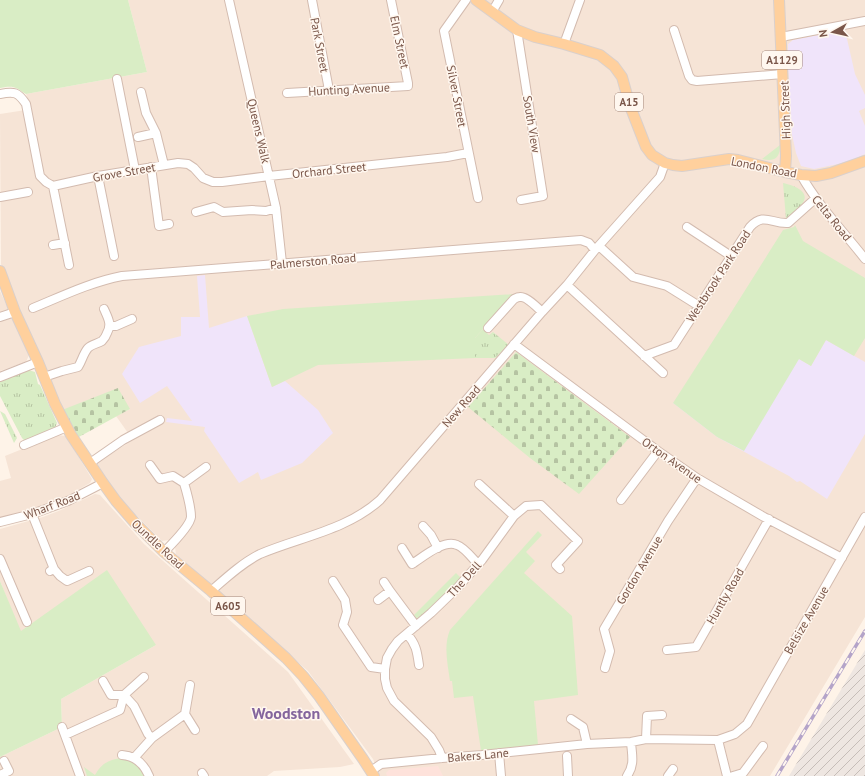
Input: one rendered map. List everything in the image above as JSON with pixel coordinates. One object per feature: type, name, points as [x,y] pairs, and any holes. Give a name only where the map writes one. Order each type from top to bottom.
[{"type":"main road","name":"London Road","points":[[476,0],[517,30],[535,37],[600,55],[614,66],[622,77],[632,111],[646,147],[652,155],[665,163],[682,166],[729,159],[801,175],[823,175],[865,161]]},
{"type":"main road","name":"High Street","points":[[779,0],[786,156],[785,172]]},
{"type":"main road","name":"Oundle Road","points":[[0,271],[15,312],[55,404],[71,434],[102,483],[135,523],[164,552],[211,591],[286,658],[319,696],[372,774]]},
{"type":"street","name":"Queens Walk","points":[[229,0],[276,208],[282,263]]},
{"type":"street","name":"Park Street","points":[[312,0],[329,90]]},
{"type":"street","name":"Elm Street","points":[[391,0],[408,83]]},
{"type":"street","name":"Silver Street","points":[[466,0],[444,31],[478,198]]},
{"type":"street","points":[[492,12],[499,0]]},
{"type":"street","points":[[564,44],[580,0]]},
{"type":"street","points":[[781,37],[865,21]]},
{"type":"street","name":"South View","points":[[517,30],[543,196],[521,200]]},
{"type":"street","points":[[674,30],[689,76],[692,80],[697,81],[783,74]]},
{"type":"street","points":[[117,79],[135,170]]},
{"type":"street","name":"Hunting Avenue","points":[[287,93],[408,86],[408,83]]},
{"type":"street","points":[[0,94],[11,92],[16,93],[22,96],[26,104],[40,176],[53,186],[68,264]]},
{"type":"street","points":[[141,92],[146,113],[156,133],[164,165]]},
{"type":"street","points":[[138,137],[156,133]]},
{"type":"street","name":"Orchard Street","points":[[194,168],[203,178],[213,182],[222,182],[447,158],[468,153]]},
{"type":"street","name":"Grove Street","points":[[53,186],[98,176],[178,163],[188,164],[194,168]]},
{"type":"street","name":"New Road","points":[[211,591],[244,564],[260,555],[329,530],[372,508],[660,177],[665,163]]},
{"type":"street","points":[[150,167],[160,230],[169,224]]},
{"type":"street","name":"Celta Road","points":[[801,175],[816,198],[865,259]]},
{"type":"street","points":[[98,176],[114,256]]},
{"type":"street","points":[[0,197],[28,192]]},
{"type":"street","name":"Westbrook Park Road","points":[[644,356],[674,345],[750,227],[755,222],[759,220],[766,220],[783,224],[788,223],[816,198]]},
{"type":"street","points":[[196,212],[214,207],[223,212],[252,210],[266,211],[276,208]]},
{"type":"street","points":[[687,227],[731,256]]},
{"type":"street","name":"Palmerston Road","points":[[33,308],[70,292],[122,276],[581,240],[597,248],[633,277],[667,286],[699,306]]},
{"type":"street","points":[[53,245],[65,243]]},
{"type":"street","points":[[567,285],[663,373]]},
{"type":"street","points":[[488,328],[514,299],[520,296],[525,298],[542,312]]},
{"type":"street","points":[[44,378],[78,367],[85,351],[90,345],[103,340],[110,326],[110,322],[104,309]]},
{"type":"street","points":[[0,316],[15,312]]},
{"type":"street","points":[[110,326],[116,326],[132,319]]},
{"type":"street","name":"Orton Avenue","points":[[514,344],[658,451],[697,478],[769,520],[842,558]]},
{"type":"street","points":[[0,377],[38,362]]},
{"type":"street","points":[[90,463],[123,440],[160,420]]},
{"type":"street","points":[[24,445],[68,427]]},
{"type":"street","points":[[621,500],[658,451]]},
{"type":"street","points":[[150,465],[160,479],[173,476],[184,483],[188,498],[191,517],[190,522],[164,552]]},
{"type":"street","points":[[184,483],[206,467]]},
{"type":"street","name":"Gordon Avenue","points":[[605,668],[610,651],[604,628],[668,521],[697,478]]},
{"type":"street","name":"Wharf Road","points":[[0,522],[32,514],[68,501],[102,483]]},
{"type":"street","points":[[479,484],[514,516]]},
{"type":"street","name":"The Dell","points":[[442,758],[431,737],[394,701],[387,688],[385,669],[387,658],[392,649],[398,641],[431,613],[458,587],[478,564],[514,516],[526,506],[541,506],[578,540],[556,565],[560,568]]},
{"type":"street","points":[[32,514],[52,570],[67,581],[89,571]]},
{"type":"street","name":"Belsize Avenue","points":[[747,724],[865,517]]},
{"type":"street","name":"Huntly Road","points":[[667,650],[696,647],[769,520]]},
{"type":"street","points":[[423,526],[431,535],[438,548]]},
{"type":"street","points":[[402,548],[412,564],[443,545],[458,545],[478,564]]},
{"type":"street","points":[[0,559],[26,622]]},
{"type":"street","points":[[333,581],[345,600],[347,612],[343,625],[371,667],[385,669]]},
{"type":"street","points":[[384,582],[416,626]]},
{"type":"street","points":[[378,600],[390,591]]},
{"type":"street","points":[[407,634],[417,650],[419,665]]},
{"type":"street","points":[[66,735],[120,710],[124,695],[144,677]]},
{"type":"street","points":[[103,681],[111,695],[124,695],[134,706],[148,734],[152,738]]},
{"type":"street","points":[[134,758],[152,738],[185,714],[190,685]]},
{"type":"street","points":[[185,714],[196,730]]},
{"type":"street","points":[[646,739],[646,716],[662,715]]},
{"type":"street","points":[[571,719],[583,727],[587,744]]},
{"type":"street","name":"Bakers Lane","points":[[372,774],[381,764],[442,758],[587,744],[631,742],[646,739],[718,740],[735,734],[747,724]]},
{"type":"street","points":[[62,727],[80,776]]},
{"type":"street","points":[[718,740],[727,776]]},
{"type":"street","points":[[627,776],[632,769],[631,742]]},
{"type":"street","points":[[733,776],[742,773],[763,746]]},
{"type":"street","points":[[499,753],[501,776]]},
{"type":"street","points":[[122,755],[134,758],[141,762],[149,776]]},
{"type":"street","points":[[567,756],[568,776]]},
{"type":"street","points":[[0,776],[8,771],[4,761]]},
{"type":"shaded area","points":[[128,0],[865,0],[865,617],[770,776],[380,776],[373,759],[308,671],[176,554],[175,547],[169,540],[162,541],[121,500],[96,467],[98,462],[133,440],[116,416],[130,409],[62,410],[8,287],[1,264],[0,114],[32,109],[26,94],[147,72]]},
{"type":"shaded area","points":[[845,30],[855,74],[865,95],[865,108],[859,111],[865,126],[865,154],[838,164],[814,169],[801,166],[792,135],[788,44],[793,40]]},
{"type":"shaded area","points":[[205,275],[209,328],[247,316],[272,387],[285,381],[318,410],[333,433],[302,463],[261,480],[258,472],[239,483],[204,431],[205,427],[166,422],[167,418],[192,421],[167,386],[140,403],[122,374],[139,347],[181,336],[181,317],[200,317],[197,276]]},
{"type":"shaded area","points":[[0,291],[29,355],[26,362],[0,371]]},
{"type":"shaded area","points":[[826,340],[865,362],[865,434],[827,499],[800,481],[797,482],[789,476],[717,437],[673,403],[799,359],[811,366]]},
{"type":"shaded area","points":[[57,435],[66,436],[92,479],[90,483],[60,500],[21,513],[0,518],[0,481],[11,478],[5,456]]},
{"type":"shaded area","points":[[95,494],[100,495],[144,544],[288,672],[354,764],[340,767],[274,771],[267,776],[0,776],[0,757],[62,727],[61,699],[156,645],[20,632],[0,581],[0,529],[43,517]]},
{"type":"shaded area","points":[[865,650],[865,776],[789,776]]},
{"type":"shaded area","points":[[438,766],[443,776],[387,776],[386,773],[389,770]]},
{"type":"green space","points":[[0,0],[128,0],[147,72],[26,94],[14,87],[0,88]]},
{"type":"green space","points":[[780,145],[779,153],[776,158],[770,160],[762,159]]},
{"type":"green space","points":[[783,183],[800,189],[805,196],[799,208],[786,219]]},
{"type":"green space","points":[[795,225],[803,241],[865,278],[865,338],[854,356],[826,340],[811,366],[799,359],[744,451],[717,437],[673,403],[783,230],[794,227]]},
{"type":"green space","points":[[514,294],[475,338],[475,358],[318,365],[272,387],[247,316],[283,309]]},
{"type":"green space","points":[[483,329],[489,335],[493,332],[509,345],[495,358],[475,358],[475,338]]},
{"type":"green space","points":[[516,352],[630,437],[579,494],[530,458],[468,407]]},
{"type":"green space","points":[[25,369],[35,372],[38,384],[40,385],[57,423],[54,430],[25,441],[0,396],[0,379]]},
{"type":"green space","points":[[118,388],[130,409],[77,438],[62,410]]},
{"type":"green space","points":[[0,411],[5,414],[17,438],[14,443]]},
{"type":"green space","points":[[538,531],[542,535],[526,552],[535,561],[524,573],[572,616],[578,695],[534,701],[538,745],[481,751],[473,696],[454,698],[447,656],[448,636],[450,630]]},
{"type":"green space","points":[[107,570],[156,645],[61,699],[62,727],[0,757],[0,581],[21,631]]},
{"type":"green space","points":[[456,573],[461,578],[421,617],[416,618],[414,615]]},
{"type":"green space","points":[[122,758],[131,760],[146,776],[87,776],[84,767],[95,775],[106,763]]},
{"type":"railway","points":[[777,776],[865,631]]},
{"type":"district","name":"Woodston","points":[[286,713]]}]
